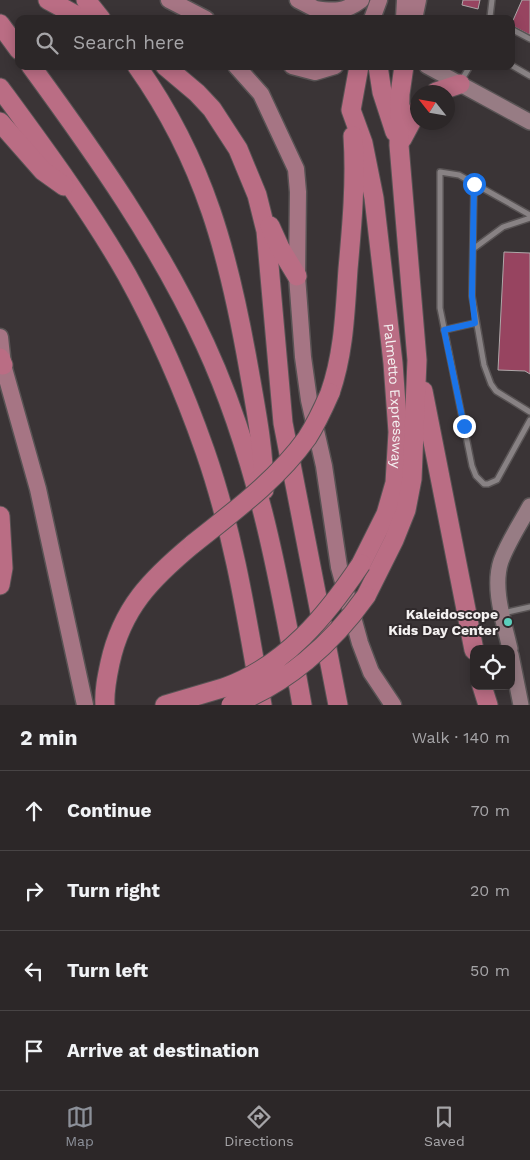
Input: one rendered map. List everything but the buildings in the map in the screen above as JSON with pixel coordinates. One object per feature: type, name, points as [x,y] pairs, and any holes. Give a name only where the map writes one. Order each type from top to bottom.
[{"type":"highway","points":[[48,0],[76,15]]},
{"type":"highway","points":[[86,0],[98,15]]},
{"type":"highway","points":[[0,24],[15,45]]},
{"type":"highway","points":[[34,70],[116,184],[174,282],[206,346],[240,436],[264,511],[302,705]]},
{"type":"highway","points":[[140,70],[165,109],[204,192],[230,271],[262,443],[264,511]]},
{"type":"highway","points":[[170,70],[197,93],[212,109],[238,149],[248,170],[266,231],[283,423],[338,705]]},
{"type":"highway","name":"Palmetto Expressway","points":[[228,696],[284,656],[320,621],[361,564],[386,514],[393,491],[398,432],[393,363],[374,198],[363,144],[351,110],[358,70]]},
{"type":"highway","points":[[379,70],[382,92],[399,145]]},
{"type":"highway","name":"Palmetto Expressway","points":[[165,705],[228,696],[273,686],[315,654],[349,621],[366,596],[394,540],[406,510],[412,479],[417,360],[399,145],[400,94],[403,70]]},
{"type":"highway","points":[[455,86],[460,84]]},
{"type":"highway","points":[[0,88],[111,248],[174,372],[203,445],[225,517],[240,579],[262,705]]},
{"type":"highway","points":[[105,705],[106,682],[113,652],[127,617],[151,581],[244,503],[293,455],[317,421],[330,394],[342,345],[346,311],[354,152],[351,110]]},
{"type":"highway","points":[[0,122],[43,172],[76,195]]},
{"type":"highway","points":[[399,145],[410,124]]},
{"type":"highway","points":[[256,195],[280,248],[298,276]]},
{"type":"highway","points":[[417,360],[473,645]]},
{"type":"highway","points":[[0,516],[3,568],[0,584]]},
{"type":"highway","points":[[482,690],[488,705]]},
{"type":"main road","points":[[167,0],[184,15]]},
{"type":"main road","points":[[167,0],[198,15]]},
{"type":"main road","points":[[298,0],[326,15]]},
{"type":"main road","points":[[315,9],[336,12],[349,8],[360,0]]},
{"type":"main road","points":[[373,15],[379,0]]},
{"type":"main road","points":[[404,15],[405,0]]},
{"type":"main road","points":[[415,15],[418,0]]},
{"type":"main road","points":[[240,70],[261,94],[296,169],[298,192],[298,276],[303,357],[308,400],[324,466],[339,567],[360,643],[371,672],[393,705]]},
{"type":"main road","points":[[307,70],[315,72],[322,70]]},
{"type":"main road","points":[[0,337],[2,362],[38,489],[85,705]]},
{"type":"main road","points":[[481,690],[481,705]]},
{"type":"street","points":[[434,70],[530,122]]},
{"type":"street","points":[[509,645],[502,613],[499,580],[501,562],[530,506]]},
{"type":"street","points":[[515,673],[522,705]]},
{"type":"lane","points":[[490,15],[492,0]]},
{"type":"lane","points":[[515,31],[530,39]]},
{"type":"lane","points":[[515,67],[530,76]]},
{"type":"lane","points":[[460,84],[468,70]]},
{"type":"lane","points":[[530,217],[474,184],[454,174],[440,172],[439,290],[444,330],[472,466],[479,480],[488,484],[497,480],[530,420]]},
{"type":"lane","points":[[474,184],[472,296],[475,323],[484,365],[491,384],[504,397],[530,412]]},
{"type":"lane","points":[[472,249],[503,227],[530,217]]},
{"type":"lane","points":[[444,330],[475,323]]},
{"type":"lane","points":[[502,613],[530,607]]},
{"type":"place","name":"Kaleidoscope Kids Day Center","points":[[508,622]]},
{"type":"route","points":[[464,426],[444,330],[475,323],[472,296],[474,184]]}]
